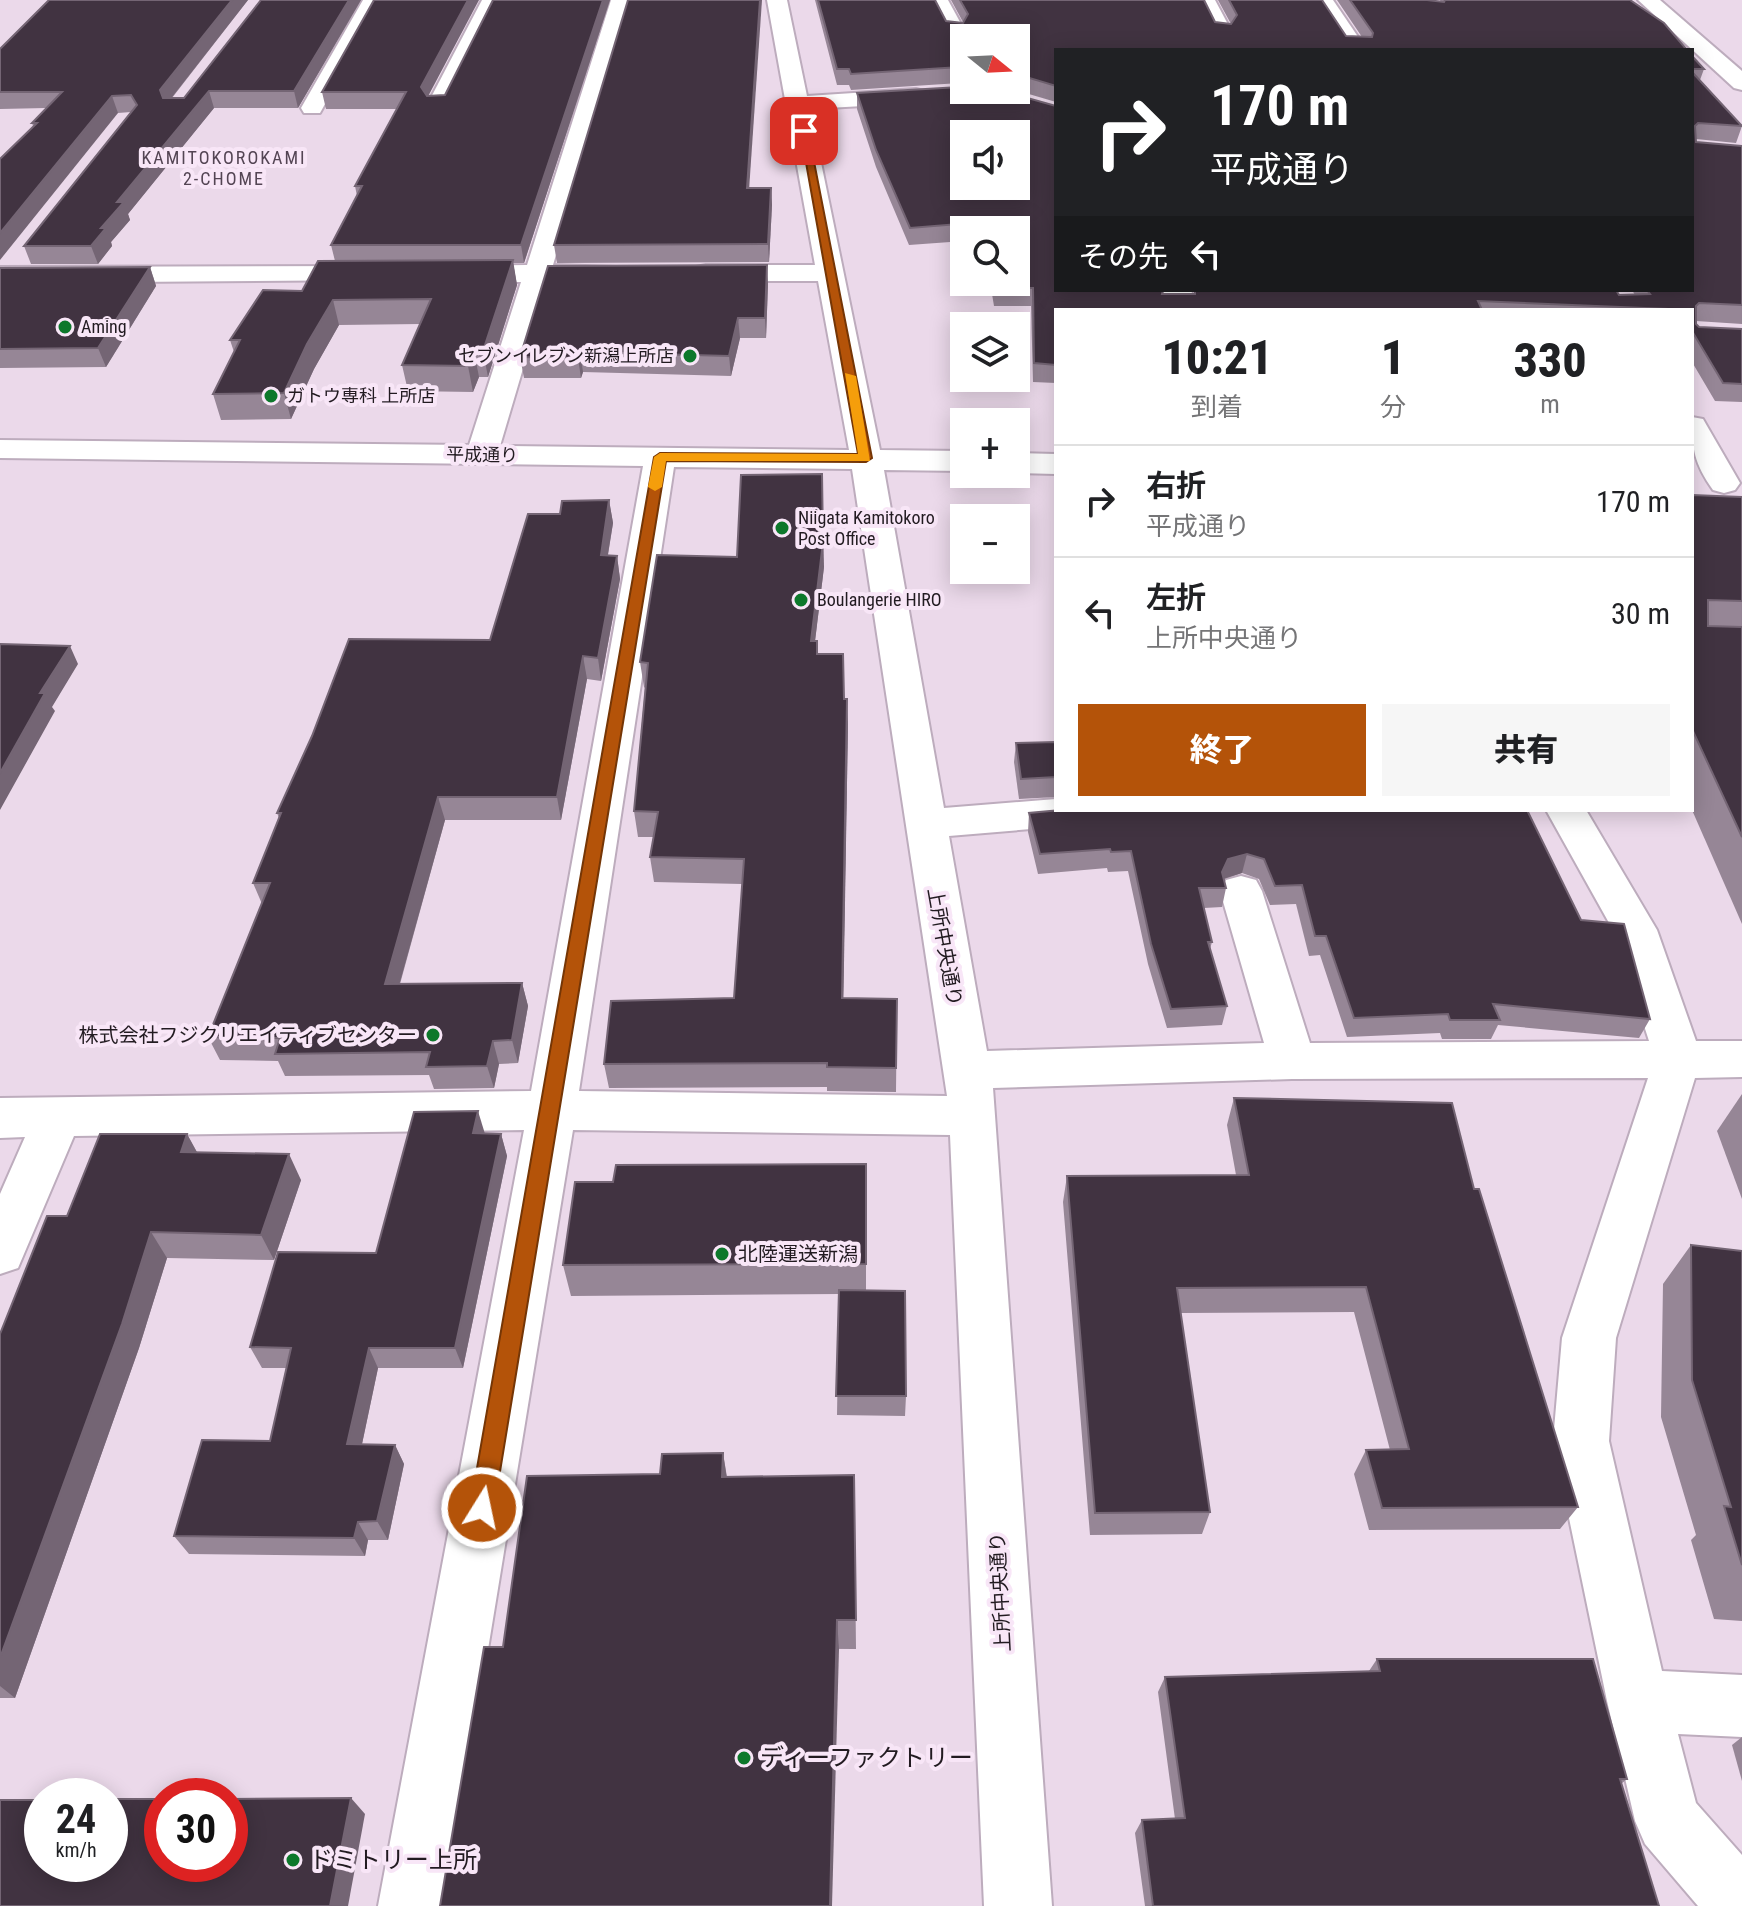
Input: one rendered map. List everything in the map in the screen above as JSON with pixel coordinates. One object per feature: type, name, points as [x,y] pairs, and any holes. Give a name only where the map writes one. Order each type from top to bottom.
[{"type":"street","points":[[312,108],[373,0]]},
{"type":"street","points":[[438,105],[492,0]]},
{"type":"street","points":[[482,455],[621,0]]},
{"type":"street","name":"上所中央通り","points":[[777,0],[866,458],[973,1116],[1018,1906]]},
{"type":"street","points":[[938,0],[951,24]]},
{"type":"street","points":[[1205,0],[1222,32]]},
{"type":"street","points":[[1323,0],[1355,48]]},
{"type":"street","points":[[1648,0],[1742,83]]},
{"type":"street","points":[[798,103],[945,94]]},
{"type":"street","points":[[2,275],[24,251]]},
{"type":"street","points":[[429,274],[631,273]]},
{"type":"street","points":[[677,273],[830,273]]},
{"type":"street","points":[[2,275],[398,274]]},
{"type":"street","points":[[1694,430],[1719,483]]},
{"type":"street","name":"平成通り","points":[[0,449],[950,461]]},
{"type":"street","points":[[412,1906],[552,1110],[660,457]]},
{"type":"street","points":[[1030,463],[1054,464]]},
{"type":"street","points":[[924,824],[1066,812]]},
{"type":"street","points":[[1567,812],[1635,930],[1678,1057],[1589,1338],[1581,1441],[1638,1701],[1668,1821],[1742,1906]]},
{"type":"street","points":[[1241,891],[1292,1061]]},
{"type":"street","points":[[966,1070],[1292,1061],[1742,1059]]},
{"type":"street","points":[[0,1118],[552,1110],[973,1116]]},
{"type":"street","points":[[0,1252],[58,1118]]},
{"type":"street","points":[[1638,1701],[1742,1706]]},
{"type":"building","points":[[49,0],[232,0],[160,90],[163,98],[184,98],[261,0],[349,0],[294,91],[209,91],[117,202],[124,202],[101,228],[106,228],[91,246],[24,246],[137,105],[131,95],[112,96],[0,233],[0,159],[37,123],[32,123],[62,92],[0,92],[0,49]]},
{"type":"building","points":[[374,0],[468,0],[421,87],[427,96],[445,95],[493,0],[603,0],[521,245],[331,245],[362,186],[355,186],[406,92],[322,92]]},
{"type":"building","points":[[628,0],[760,0],[747,188],[771,188],[768,244],[554,245]]},
{"type":"building","points":[[818,0],[935,0],[946,21],[963,23],[968,14],[960,0],[1204,0],[1215,22],[1231,24],[1237,15],[1229,0],[1322,0],[1346,36],[1372,37],[1373,33],[1350,0],[1630,0],[1664,23],[1685,48],[1054,48],[1054,85],[1030,78],[1030,24],[950,24],[950,68],[851,74],[849,69],[837,69]]},
{"type":"building","points":[[1694,58],[1704,69],[1694,69]]},
{"type":"building","points":[[1694,74],[1742,126],[1698,123],[1695,126],[1696,142],[1742,146],[1742,305],[1699,303],[1696,306],[1696,324],[1699,327],[1742,329],[1742,384],[1723,383],[1694,334],[1694,308],[1478,301],[1481,308],[1054,308],[1054,365],[1034,363],[1030,216],[950,216],[950,225],[910,228],[876,150],[857,93],[950,88],[950,104],[1030,104],[1030,99],[1054,105],[1054,292],[1617,292],[1619,295],[1694,292]]},
{"type":"building","points":[[513,260],[483,351],[474,351],[468,366],[402,365],[431,299],[333,300],[307,344],[284,393],[213,394],[240,340],[230,340],[263,290],[302,291],[318,261]]},
{"type":"building","points":[[767,265],[765,318],[738,318],[729,356],[580,352],[578,358],[520,357],[548,266]]},
{"type":"building","name":"Aming","points":[[150,267],[98,348],[0,349],[0,268]]},
{"type":"building","points":[[822,474],[823,542],[811,641],[817,641],[817,654],[843,654],[844,699],[847,699],[842,998],[897,999],[896,1068],[827,1067],[827,1063],[604,1064],[611,1001],[734,998],[744,859],[650,857],[658,812],[634,811],[648,663],[640,662],[657,555],[737,557],[741,475]]},
{"type":"building","points":[[1694,495],[1742,497],[1742,601],[1708,600],[1708,626],[1742,627],[1742,837],[1694,733]]},
{"type":"building","points":[[609,500],[601,555],[617,556],[598,658],[583,656],[557,797],[438,797],[385,984],[522,983],[512,1040],[493,1041],[487,1066],[426,1067],[430,1052],[275,1054],[280,1038],[208,1037],[270,883],[253,883],[281,813],[277,813],[312,736],[349,639],[490,640],[528,514],[560,514],[562,501]]},
{"type":"building","points":[[0,644],[70,646],[40,693],[45,693],[0,773]]},
{"type":"building","points":[[1054,742],[1054,777],[1021,779],[1016,743]]},
{"type":"building","points":[[1528,812],[1581,920],[1624,924],[1650,1019],[1493,1004],[1500,1020],[1450,1020],[1448,1014],[1354,1018],[1326,936],[1315,936],[1302,885],[1275,886],[1264,859],[1247,854],[1228,859],[1222,872],[1226,888],[1199,888],[1212,942],[1208,942],[1227,1006],[1171,1009],[1151,944],[1131,851],[1111,852],[1110,849],[1040,854],[1029,813]]},
{"type":"building","points":[[1234,1098],[1452,1103],[1474,1189],[1479,1189],[1578,1507],[1382,1508],[1366,1450],[1409,1449],[1366,1287],[1177,1288],[1210,1512],[1095,1513],[1067,1176],[1249,1175]]},
{"type":"building","points":[[478,1111],[473,1133],[501,1134],[455,1348],[369,1348],[347,1444],[395,1445],[377,1521],[358,1522],[354,1538],[174,1536],[202,1440],[270,1441],[291,1348],[250,1347],[278,1252],[376,1253],[414,1112]]},
{"type":"building","points":[[100,1134],[187,1134],[181,1152],[289,1154],[261,1235],[151,1232],[122,1324],[0,1658],[0,1334],[47,1216],[67,1216]]},
{"type":"building","name":"北陸運送新潟","points":[[866,1164],[866,1264],[563,1265],[575,1182],[613,1182],[616,1165]]},
{"type":"building","points":[[1691,1245],[1742,1251],[1742,1565],[1724,1506],[1731,1507],[1692,1380]]},
{"type":"building","points":[[839,1290],[905,1291],[906,1396],[836,1396]]},
{"type":"building","points":[[723,1453],[722,1477],[854,1475],[856,1620],[837,1620],[830,1906],[440,1906],[484,1647],[503,1647],[527,1476],[660,1474],[662,1454]]},
{"type":"building","points":[[1377,1659],[1593,1659],[1627,1779],[1620,1779],[1659,1906],[1153,1906],[1142,1820],[1185,1818],[1165,1677],[1380,1671]]},
{"type":"building","name":"ドミトリー上所","points":[[351,1798],[330,1906],[0,1906],[0,1800],[24,1800],[24,1882],[128,1882],[128,1799],[144,1799],[144,1882],[248,1882],[248,1799]]},
{"type":"slow traffic","points":[[655,487],[660,457],[866,458],[850,376]]},
{"type":"place","name":"Aming","points":[[65,327]]},
{"type":"place","name":"セブンイレブン新潟上所店","points":[[690,356]]},
{"type":"place","name":"ガトウ専科 上所店","points":[[271,396]]},
{"type":"place","name":"Niigata Kamitokoro Post Office","points":[[782,528]]},
{"type":"place","name":"Boulangerie HIRO","points":[[801,600]]},
{"type":"place","name":"株式会社フジクリエイティブセンター","points":[[433,1035]]},
{"type":"place","name":"北陸運送新潟","points":[[722,1254]]},
{"type":"place","name":"ディーファクトリー","points":[[744,1758]]},
{"type":"place","name":"ドミトリー上所","points":[[293,1860]]},
{"type":"district","name":"KAMITOKOROKAMI 2-CHOME","points":[[224,168]]},
{"type":"route","points":[[482,1508],[552,1110],[660,457],[866,458],[804,131]]}]
